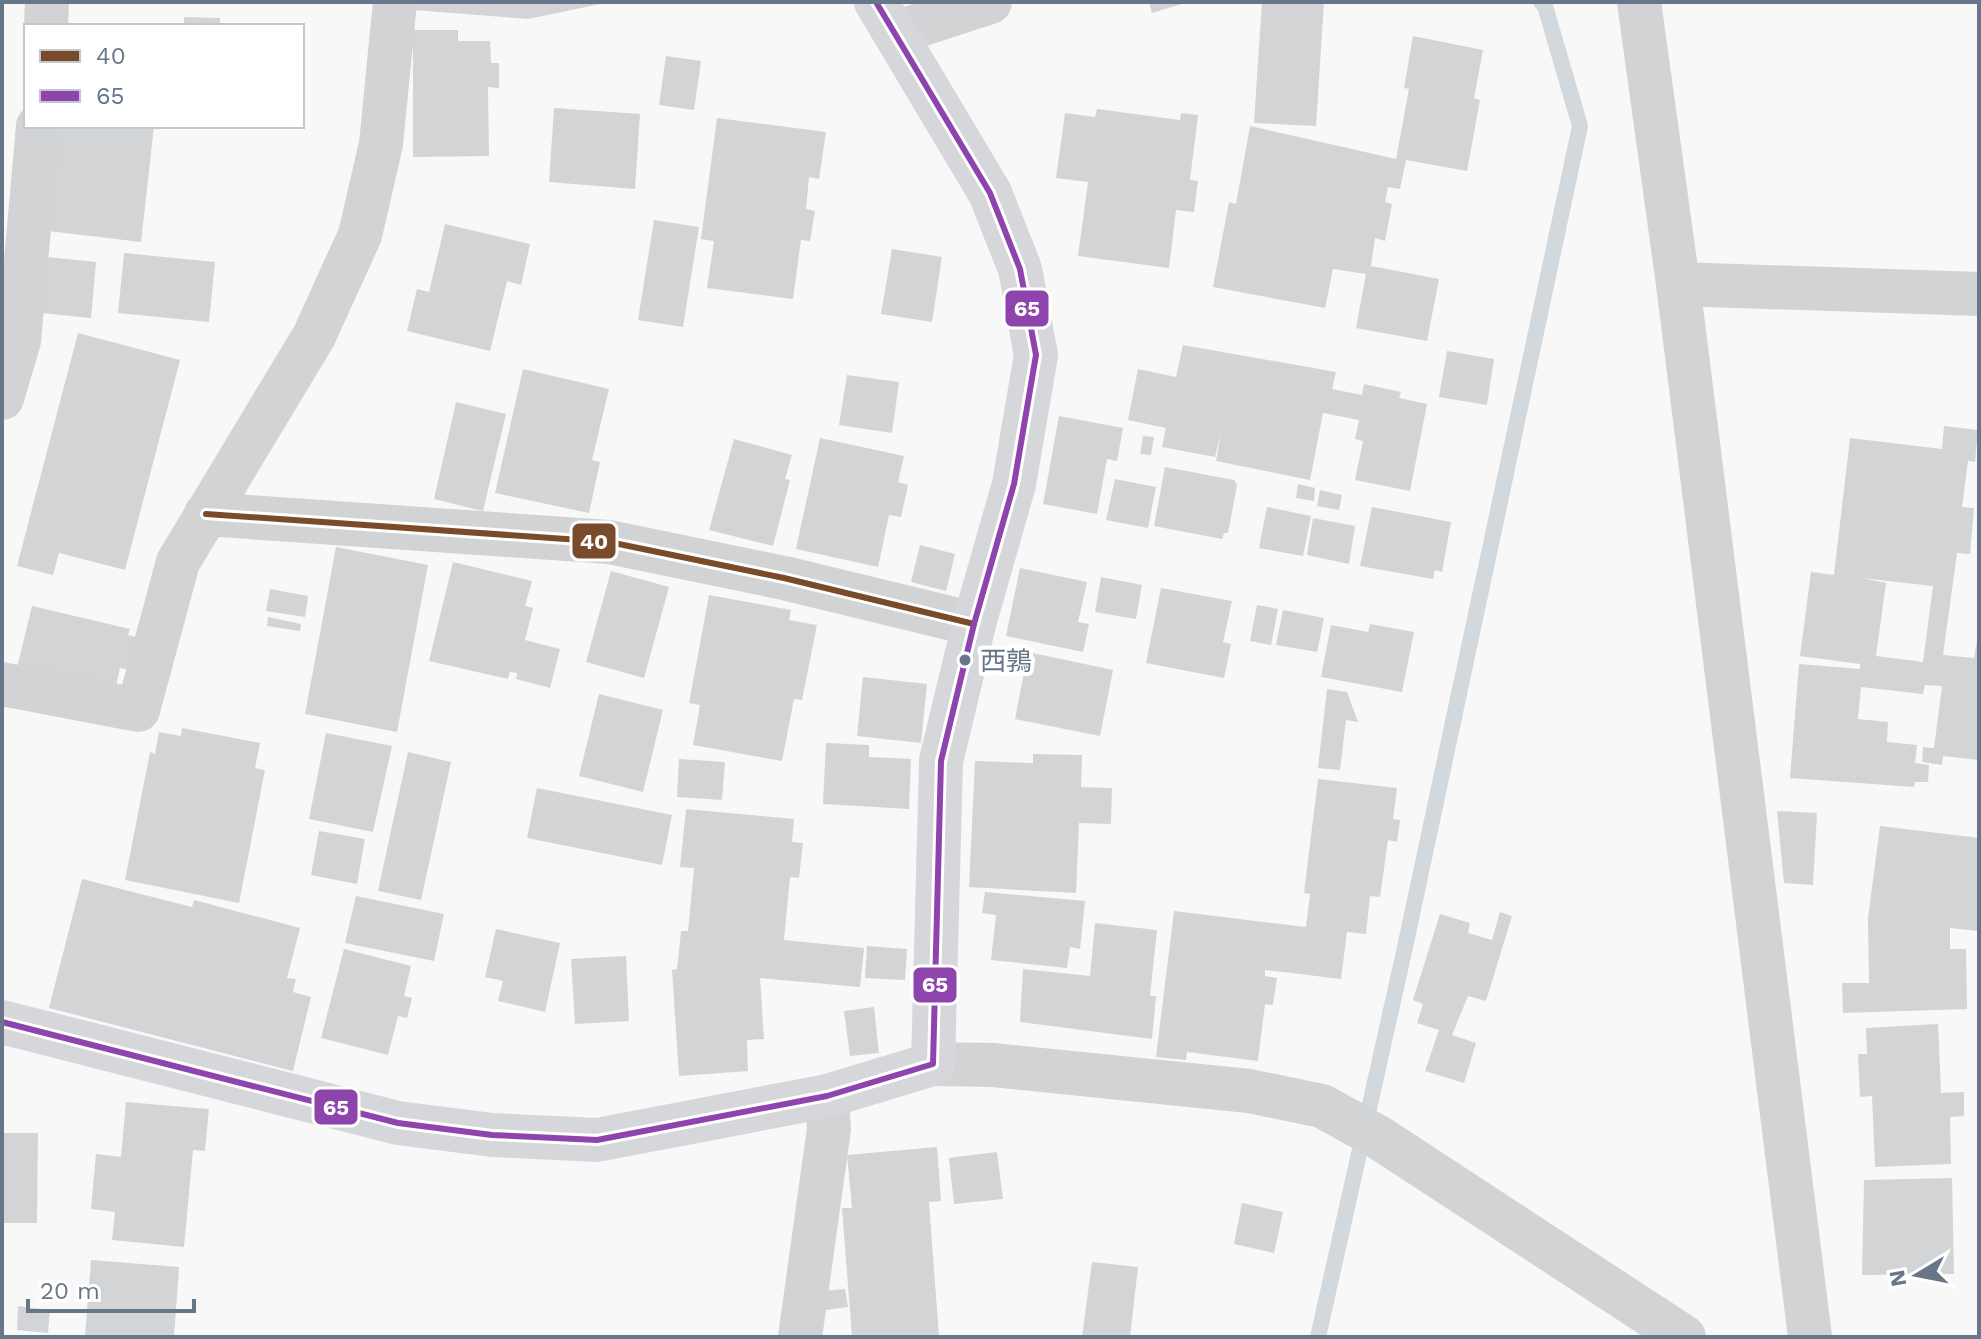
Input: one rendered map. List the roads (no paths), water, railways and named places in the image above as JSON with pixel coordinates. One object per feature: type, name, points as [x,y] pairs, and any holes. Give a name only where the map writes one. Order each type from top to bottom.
[{"type":"main road","points":[[2,1022],[398,1123],[492,1135],[597,1140],[827,1096],[933,1064],[941,761],[974,624],[1014,484],[1036,355],[1020,269],[990,193],[886,17]]},
{"type":"street","points":[[46,24],[47,2]]},
{"type":"street","points":[[2,684],[138,710],[178,562],[314,336],[360,235],[381,144],[395,2]]},
{"type":"street","points":[[886,17],[990,2]]},
{"type":"street","points":[[1639,2],[1678,284],[1810,1337]]},
{"type":"street","points":[[2,398],[19,341],[38,128]]},
{"type":"street","points":[[1678,284],[1979,294]]},
{"type":"street","points":[[206,514],[609,542],[784,578],[974,624]]},
{"type":"street","points":[[933,1064],[993,1065],[1249,1091],[1322,1106],[1378,1137],[1684,1337]]},
{"type":"street","points":[[800,1337],[829,1129],[827,1096]]},
{"type":"waterway","points":[[1318,1337],[1404,952],[1580,126],[1545,6],[1541,2]]},
{"type":"place","name":"西鶉","points":[[965,660]]}]
